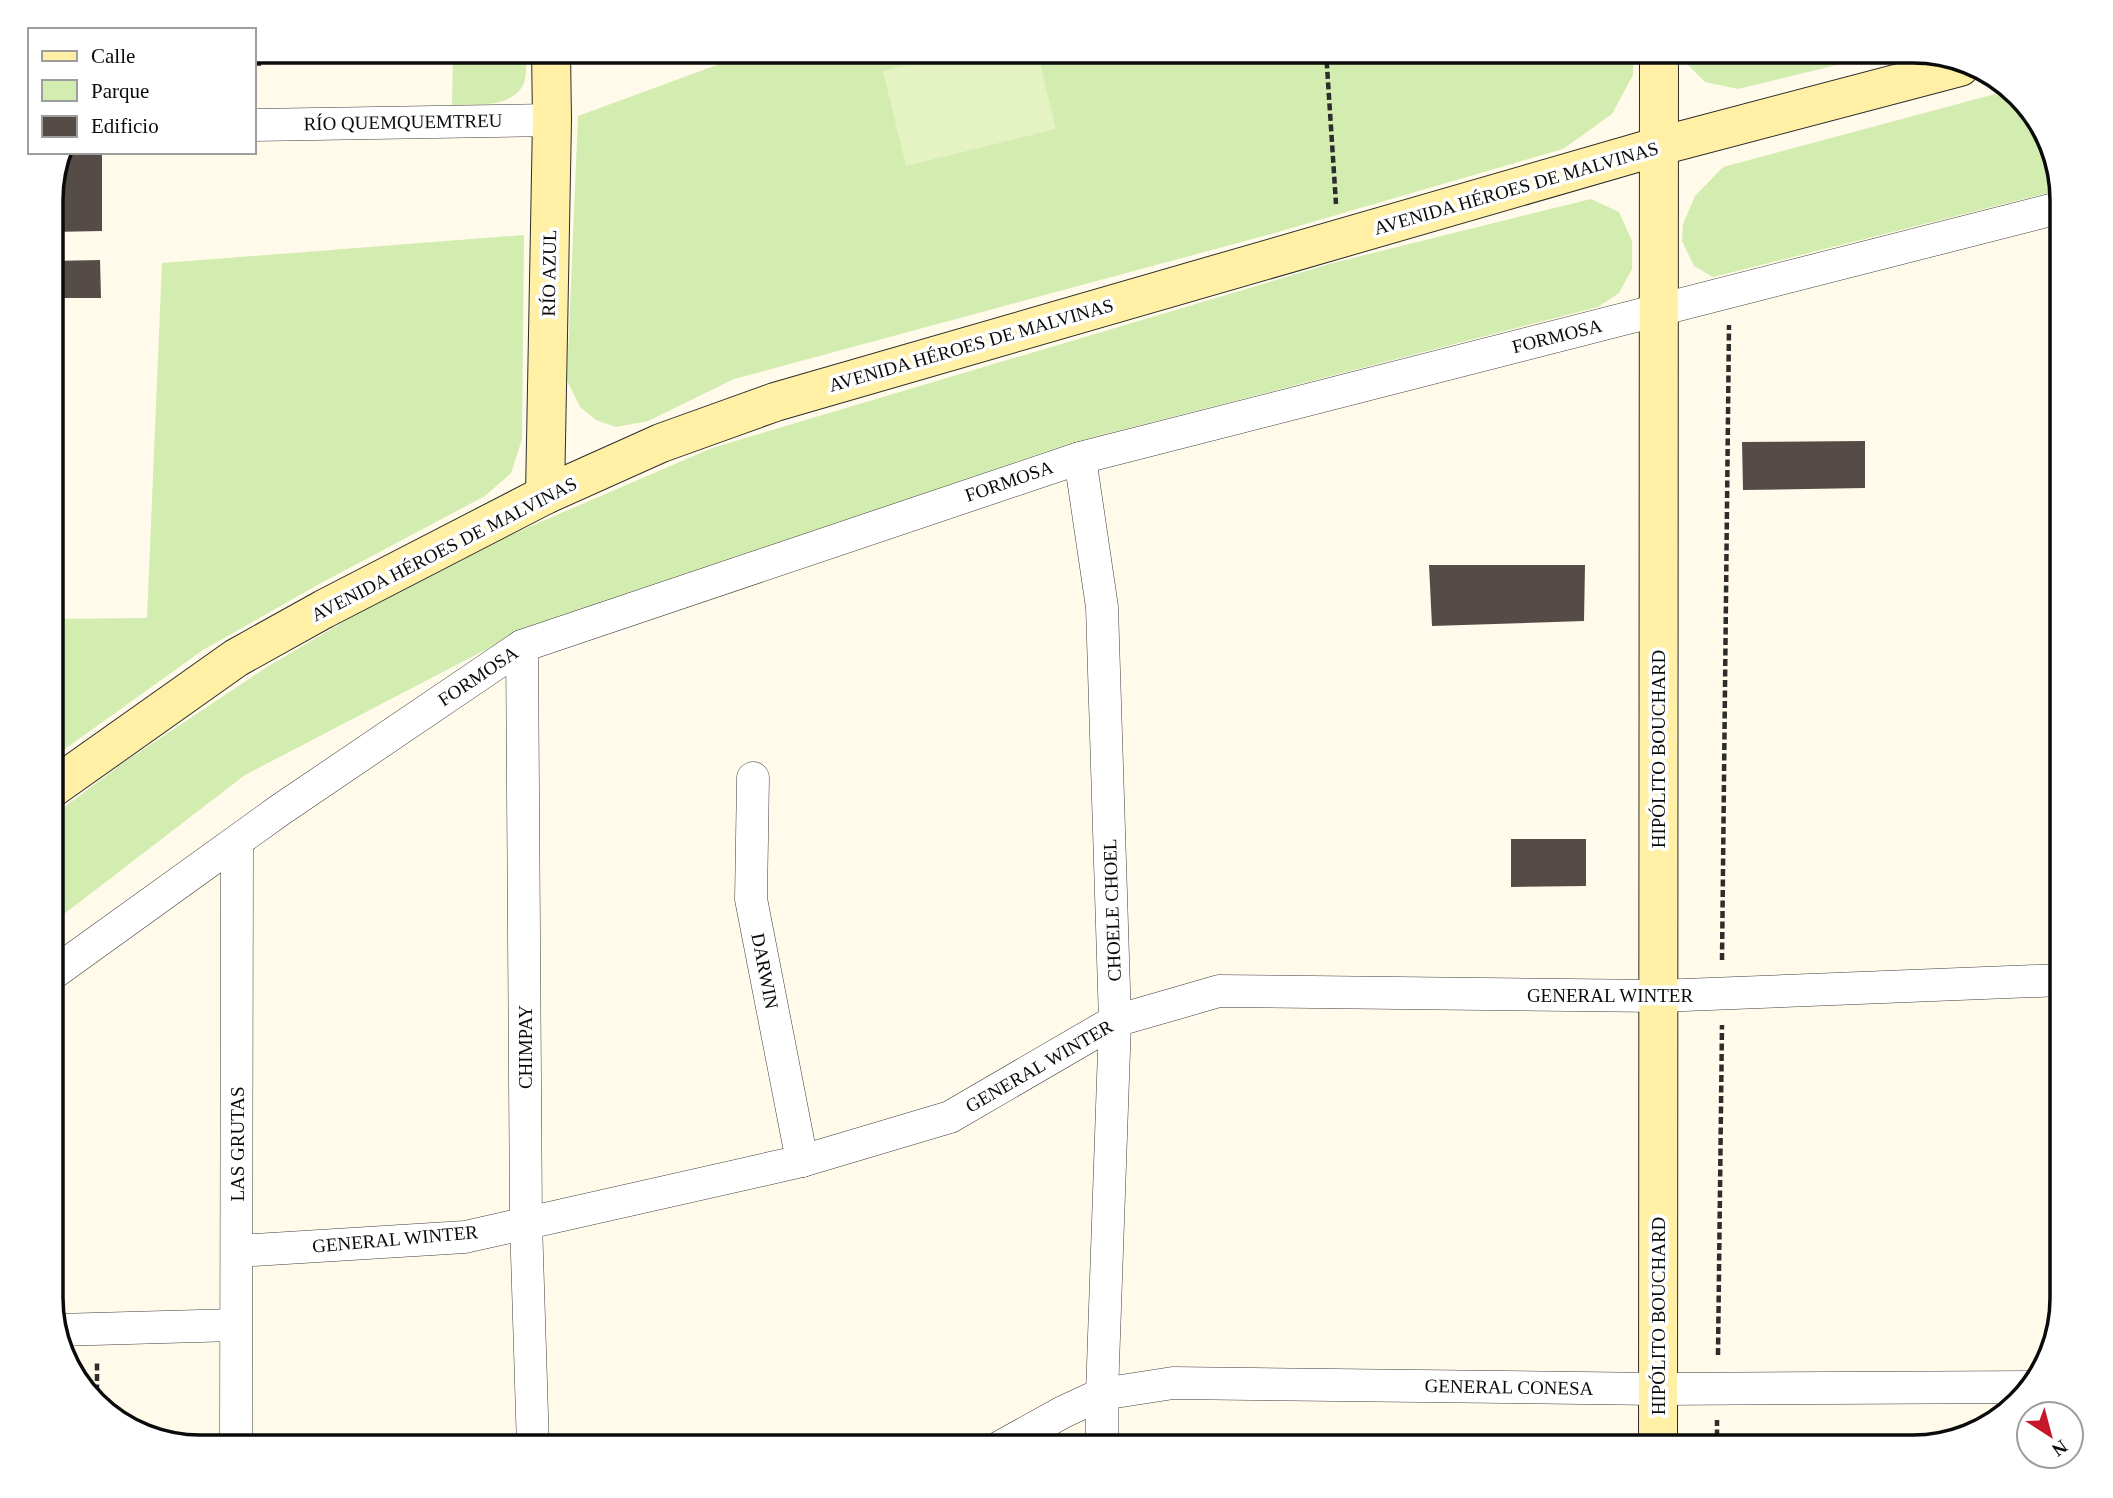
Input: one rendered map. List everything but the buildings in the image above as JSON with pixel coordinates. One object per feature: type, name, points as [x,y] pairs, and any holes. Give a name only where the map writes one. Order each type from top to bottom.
[{"type":"main road","name":"RÍO AZUL","points":[[545,495],[551,63]]},
{"type":"main road","name":"HIPÓLITO BOUCHARD","points":[[1658,1435],[1659,63]]},
{"type":"main road","name":"AVENIDA HÉROES DE MALVINAS","points":[[63,781],[236,658],[324,609],[545,495],[661,443],[775,402],[1660,146],[1953,69]]},
{"type":"street","name":"RÍO QUEMQUEMTREU","points":[[256,125],[552,120]]},
{"type":"street","name":"FORMOSA","points":[[63,966],[280,810],[522,646],[1080,457],[2050,210]]},
{"type":"street","name":"CHOELE CHOEL","points":[[1080,457],[1102,607],[1115,1021],[1102,1435]]},
{"type":"street","name":"CHIMPAY","points":[[522,646],[526,1222],[533,1435]]},
{"type":"street","name":"DARWIN","points":[[753,778],[751,900],[802,1161]]},
{"type":"street","name":"LAS GRUTAS","points":[[236,1435],[237,842]]},
{"type":"street","name":"GENERAL WINTER","points":[[237,1251],[465,1237],[802,1161],[950,1117],[1115,1021],[1219,991],[1658,996],[2050,981]]},
{"type":"street","points":[[67,1331],[235,1325]]},
{"type":"street","name":"GENERAL CONESA","points":[[1022,1435],[1101,1394],[1173,1383],[1658,1389],[2017,1387]]},
{"type":"path","points":[[1327,63],[1338,239]]},
{"type":"path","points":[[1717,1435],[1729,293]]},
{"type":"green space","points":[[453,63],[526,63],[525,79],[514,96],[494,103],[452,105]]},
{"type":"green space","points":[[722,63],[1633,63],[1633,75],[1612,114],[1563,149],[1271,234],[734,379],[648,421],[616,427],[596,420],[580,407],[567,380],[578,116]]},
{"type":"green space","points":[[915,63],[1040,63],[1056,129],[906,166],[883,71]]},
{"type":"green space","points":[[1686,63],[1845,63],[1738,89],[1705,82]]},
{"type":"green space","points":[[1998,93],[2010,103],[2032,132],[2043,156],[2050,193],[1713,277],[1694,266],[1682,241],[1683,224],[1695,196],[1723,167]]},
{"type":"green space","points":[[1591,199],[1619,212],[1632,241],[1632,269],[1619,293],[1598,307],[1071,443],[510,637],[245,775],[63,915],[63,808],[126,761],[267,667],[382,599],[501,539],[712,448],[1333,263]]},
{"type":"green space","points":[[524,235],[522,439],[511,473],[485,496],[321,583],[203,650],[63,750],[63,619],[147,618],[162,263]]}]
